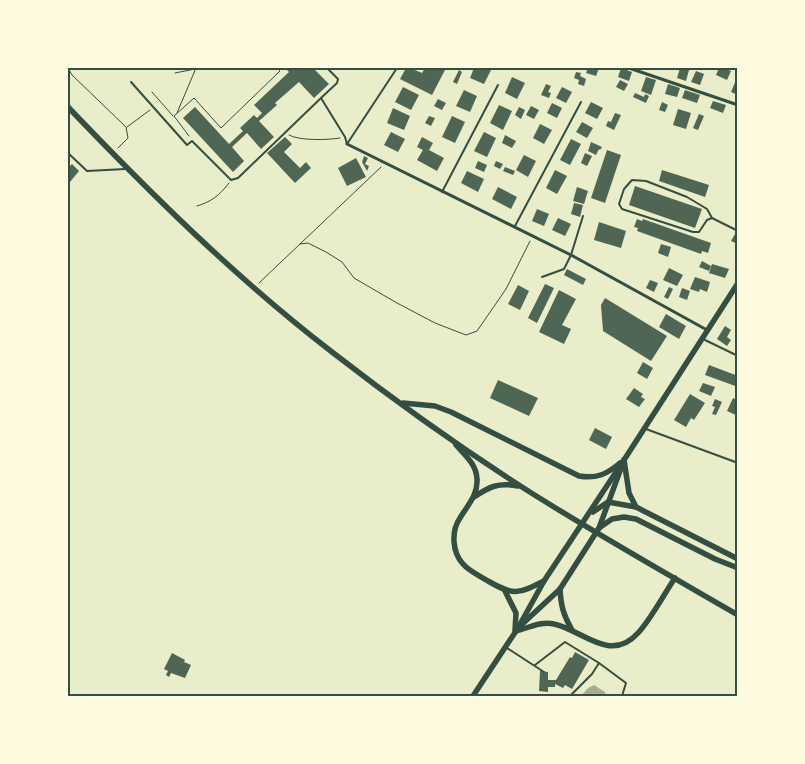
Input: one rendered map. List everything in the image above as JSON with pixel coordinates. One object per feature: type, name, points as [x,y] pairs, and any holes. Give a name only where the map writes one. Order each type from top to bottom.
[{"type":"main road","points":[[68,107],[199,240],[331,352],[522,487],[738,615]]},
{"type":"main road","points":[[473,696],[516,630],[544,581],[590,514],[738,283]]},
{"type":"main road","points":[[401,403],[435,406],[451,412],[579,476],[598,477],[610,471],[624,460]]},
{"type":"main road","points":[[449,437],[473,464],[478,481],[474,497],[458,520],[454,535],[454,546],[463,565],[506,591],[518,592],[544,581]]},
{"type":"main road","points":[[516,630],[560,589],[599,528],[624,460]]},
{"type":"main road","points":[[624,460],[629,493],[636,507]]},
{"type":"main road","points":[[474,497],[489,487],[506,484],[522,487]]},
{"type":"main road","points":[[590,514],[608,502],[636,507],[738,559]]},
{"type":"main road","points":[[599,528],[612,519],[624,517],[636,520],[715,559],[738,568]]},
{"type":"main road","points":[[516,630],[544,623],[553,624],[572,630],[597,644],[617,646],[626,643],[638,633],[675,578]]},
{"type":"main road","points":[[560,589],[561,607],[572,630]]},
{"type":"main road","points":[[506,591],[516,613],[516,630]]},
{"type":"street","points":[[629,68],[738,105]]},
{"type":"street","points":[[347,144],[442,192],[516,226],[708,331]]},
{"type":"lane","points":[[131,82],[187,145],[192,140],[231,180],[238,178],[337,83],[338,79],[327,68]]},
{"type":"lane","points":[[347,144],[397,68]]},
{"type":"lane","points":[[442,192],[498,85]]},
{"type":"lane","points":[[321,98],[345,137],[347,144]]},
{"type":"lane","points":[[516,226],[581,102]]},
{"type":"lane","points":[[68,152],[87,171],[128,169]]},
{"type":"lane","points":[[712,218],[707,220],[699,232],[694,232],[622,209],[619,204],[624,189],[632,180],[646,181],[687,197],[707,208],[712,218],[738,231]]},
{"type":"lane","points":[[542,277],[562,271],[570,255],[582,216]]},
{"type":"lane","points":[[702,338],[738,356]]},
{"type":"lane","points":[[644,428],[738,463]]},
{"type":"lane","points":[[535,666],[565,642],[600,663],[626,682],[622,696]]},
{"type":"lane","points":[[505,646],[544,672]]},
{"type":"lane","points":[[544,692],[542,696],[570,696],[600,663]]},
{"type":"path","points":[[68,68],[72,75],[126,127],[128,138],[112,153]]},
{"type":"path","points":[[175,73],[195,68],[221,68]]},
{"type":"path","points":[[177,114],[195,68]]},
{"type":"path","points":[[174,116],[194,98],[221,128],[280,71],[279,68]]},
{"type":"path","points":[[152,92],[174,116],[192,140]]},
{"type":"path","points":[[126,127],[154,108]]},
{"type":"path","points":[[285,133],[294,138],[331,140],[345,137]]},
{"type":"path","points":[[254,288],[385,164]]},
{"type":"path","points":[[197,206],[208,203],[220,194],[231,180]]},
{"type":"path","points":[[300,244],[308,243],[334,257],[342,262],[354,278],[390,299],[435,323],[466,335],[477,331],[506,289],[533,236]]},
{"type":"shaded area","points":[[594,685],[605,692],[606,696],[581,696],[588,688]]},
{"type":"building","points":[[287,68],[313,68],[329,84],[314,98],[299,82],[275,103],[277,105],[259,121],[274,137],[261,149],[247,133],[232,147],[244,161],[233,172],[183,118],[195,107],[229,144],[243,131],[240,128],[254,115],[257,118],[262,113],[254,105],[289,72]]},
{"type":"building","points":[[406,68],[422,73],[425,68],[446,68],[432,95],[400,79]]},
{"type":"building","points":[[474,68],[492,68],[484,84],[470,78]]},
{"type":"building","points":[[588,68],[599,68],[596,76],[586,73]]},
{"type":"building","points":[[621,68],[632,72],[629,81],[618,77]]},
{"type":"building","points":[[680,68],[689,70],[686,81],[677,78]]},
{"type":"building","points":[[719,68],[727,68],[731,71],[727,80],[716,75]]},
{"type":"building","points":[[459,70],[462,72],[457,84],[453,82]]},
{"type":"building","points":[[696,71],[704,74],[700,85],[691,82]]},
{"type":"building","points":[[576,72],[581,73],[580,76],[586,79],[584,86],[578,84],[579,80],[574,78]]},
{"type":"building","points":[[512,77],[525,83],[517,99],[505,93]]},
{"type":"building","points":[[646,77],[656,80],[651,95],[641,91]]},
{"type":"building","points":[[620,80],[628,84],[624,91],[616,87]]},
{"type":"building","points":[[736,80],[738,81],[738,95],[731,92]]},
{"type":"building","points":[[546,84],[551,86],[548,92],[551,93],[549,98],[541,95]]},
{"type":"building","points":[[668,84],[680,88],[677,97],[665,94]]},
{"type":"building","points":[[403,87],[419,95],[411,110],[395,102]]},
{"type":"building","points":[[562,87],[572,92],[566,103],[556,98]]},
{"type":"building","points":[[464,90],[477,96],[470,112],[456,106]]},
{"type":"building","points":[[685,90],[700,95],[697,103],[682,98]]},
{"type":"building","points":[[635,93],[644,97],[645,94],[649,96],[646,103],[633,97]]},
{"type":"building","points":[[438,99],[446,103],[442,110],[434,106]]},
{"type":"building","points":[[713,101],[726,105],[723,113],[710,108]]},
{"type":"building","points":[[591,102],[603,108],[597,119],[585,113]]},
{"type":"building","points":[[662,102],[668,105],[665,112],[659,110]]},
{"type":"building","points":[[552,103],[562,108],[557,118],[547,113]]},
{"type":"building","points":[[499,105],[512,111],[503,130],[490,123]]},
{"type":"building","points":[[531,106],[539,110],[534,119],[526,115]]},
{"type":"building","points":[[519,107],[525,110],[521,119],[515,115]]},
{"type":"building","points":[[393,108],[410,116],[404,130],[387,123]]},
{"type":"building","points":[[678,109],[691,113],[686,129],[673,125]]},
{"type":"building","points":[[615,113],[621,115],[614,130],[606,126],[608,121],[611,122]]},
{"type":"building","points":[[699,114],[704,116],[698,130],[693,128]]},
{"type":"building","points":[[429,116],[435,118],[431,126],[425,123]]},
{"type":"building","points":[[452,116],[465,122],[455,143],[442,137]]},
{"type":"building","points":[[582,122],[593,128],[587,138],[576,132]]},
{"type":"building","points":[[540,124],[552,130],[544,144],[533,138]]},
{"type":"building","points":[[391,132],[405,139],[398,152],[384,145]]},
{"type":"building","points":[[484,132],[496,138],[487,157],[474,151]]},
{"type":"building","points":[[505,135],[516,141],[512,148],[502,143]]},
{"type":"building","points":[[285,137],[292,144],[284,152],[300,168],[306,162],[311,168],[295,183],[267,153]]},
{"type":"building","points":[[422,137],[433,143],[429,150],[444,158],[437,171],[417,160],[423,150],[417,147]]},
{"type":"building","points":[[571,139],[581,144],[570,165],[560,160]]},
{"type":"building","points":[[591,142],[602,147],[596,155],[588,151]]},
{"type":"building","points":[[607,150],[621,155],[605,203],[591,198]]},
{"type":"building","points":[[585,153],[592,156],[587,166],[581,163]]},
{"type":"building","points":[[524,155],[536,161],[528,177],[516,170]]},
{"type":"building","points":[[364,156],[368,158],[365,164],[369,166],[367,171],[362,162]]},
{"type":"building","points":[[356,158],[366,177],[347,186],[338,168]]},
{"type":"building","points":[[478,161],[487,165],[484,172],[475,168]]},
{"type":"building","points":[[496,161],[503,164],[500,169],[494,166]]},
{"type":"building","points":[[72,164],[79,171],[70,182],[68,180],[68,168]]},
{"type":"building","points":[[505,167],[515,171],[513,175],[503,171]]},
{"type":"building","points":[[555,170],[567,176],[557,194],[546,188]]},
{"type":"building","points":[[662,170],[709,185],[705,197],[659,181]]},
{"type":"building","points":[[467,171],[484,179],[478,192],[461,183]]},
{"type":"building","points":[[635,186],[702,209],[695,228],[629,205]]},
{"type":"building","points":[[498,187],[517,197],[511,209],[492,199]]},
{"type":"building","points":[[577,187],[588,191],[584,204],[573,201]]},
{"type":"building","points":[[574,203],[583,205],[580,217],[571,214]]},
{"type":"building","points":[[537,209],[549,214],[544,226],[532,221]]},
{"type":"building","points":[[558,218],[571,224],[565,236],[552,230]]},
{"type":"building","points":[[637,219],[642,221],[643,219],[711,243],[708,253],[702,251],[701,254],[637,231],[638,228],[634,227]]},
{"type":"building","points":[[599,222],[626,231],[621,248],[594,240]]},
{"type":"building","points":[[735,234],[738,235],[738,244],[731,241]]},
{"type":"building","points":[[661,244],[671,247],[668,257],[658,253]]},
{"type":"building","points":[[702,261],[711,266],[709,271],[699,267]]},
{"type":"building","points":[[712,264],[729,269],[725,278],[709,273]]},
{"type":"building","points":[[669,268],[683,275],[677,286],[663,280]]},
{"type":"building","points":[[567,269],[586,279],[583,285],[564,275]]},
{"type":"building","points":[[695,277],[710,282],[707,292],[700,289],[699,292],[690,289]]},
{"type":"building","points":[[650,280],[658,283],[654,292],[646,288]]},
{"type":"building","points":[[545,284],[554,288],[537,323],[528,318]]},
{"type":"building","points":[[518,285],[529,291],[520,310],[508,304]]},
{"type":"building","points":[[669,287],[673,289],[668,299],[664,297]]},
{"type":"building","points":[[682,288],[690,291],[687,300],[679,297]]},
{"type":"building","points":[[559,290],[576,299],[562,325],[571,329],[564,344],[539,332]]},
{"type":"building","points":[[605,298],[667,336],[651,361],[603,331],[601,305]]},
{"type":"building","points":[[666,314],[686,326],[679,339],[659,327]]},
{"type":"building","points":[[725,326],[731,330],[727,337],[731,340],[727,346],[717,339]]},
{"type":"building","points":[[643,362],[653,368],[647,379],[637,373]]},
{"type":"building","points":[[709,365],[738,376],[738,387],[705,375]]},
{"type":"building","points":[[498,380],[538,398],[529,416],[490,398]]},
{"type":"building","points":[[703,383],[715,387],[711,396],[699,391]]},
{"type":"building","points":[[634,388],[643,394],[641,397],[645,399],[639,407],[626,399]]},
{"type":"building","points":[[690,394],[705,403],[694,420],[691,418],[686,427],[674,420]]},
{"type":"building","points":[[733,398],[738,401],[738,416],[727,411]]},
{"type":"building","points":[[715,399],[722,402],[716,415],[712,414],[715,407],[712,406]]},
{"type":"building","points":[[595,428],[612,437],[606,449],[589,440]]},
{"type":"building","points":[[575,652],[589,660],[572,689],[565,685],[563,688],[555,684],[555,687],[548,687],[548,692],[539,691],[540,671],[548,672],[548,680],[556,680]]},
{"type":"building","points":[[172,653],[191,665],[185,678],[171,673],[169,677],[166,675],[168,671],[164,669]]}]
